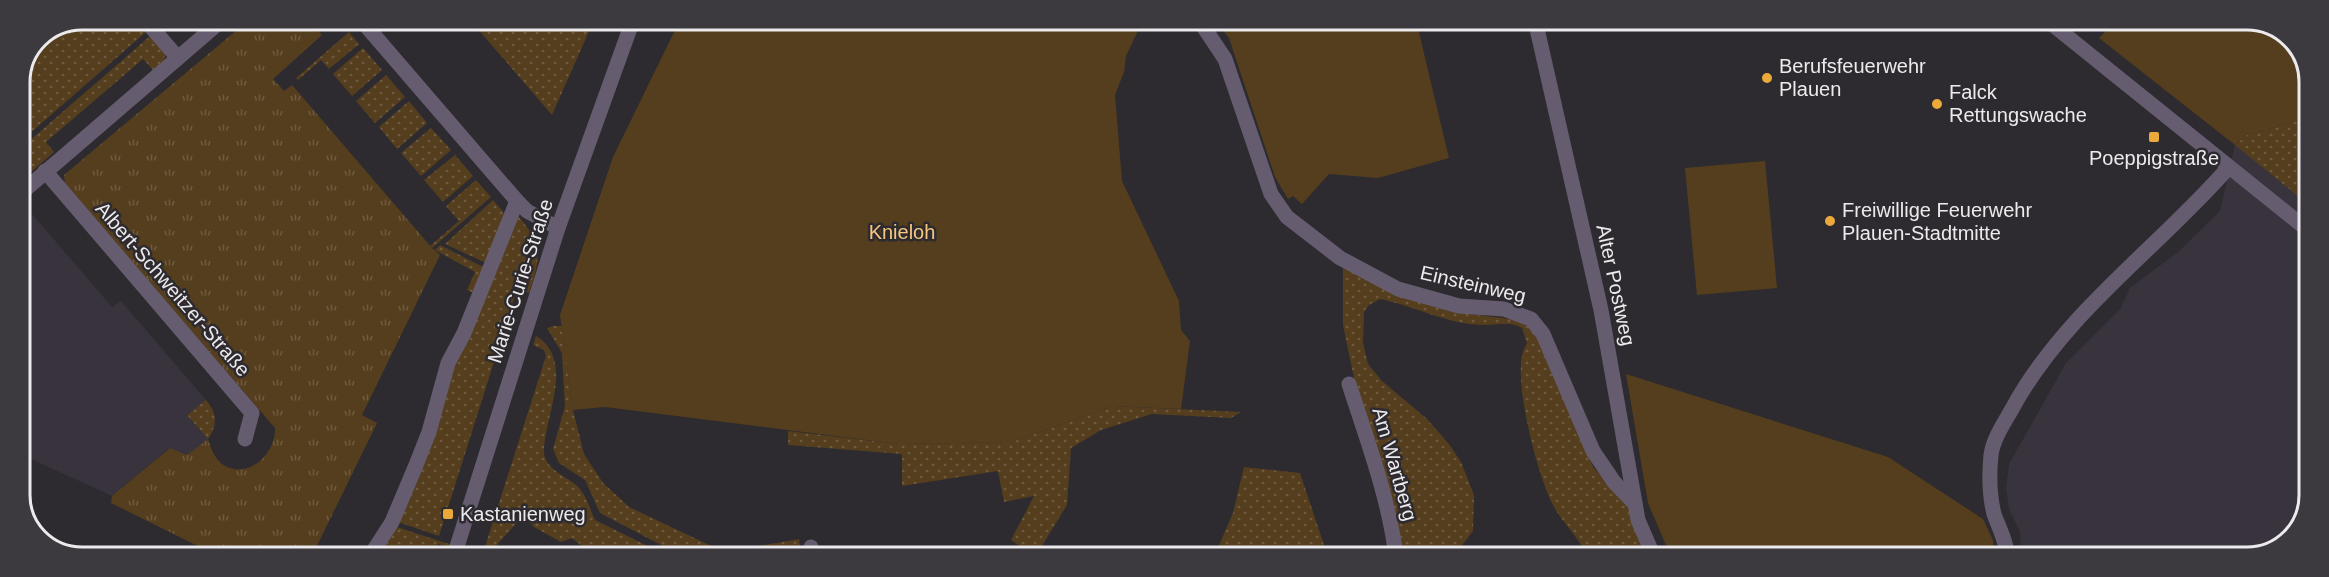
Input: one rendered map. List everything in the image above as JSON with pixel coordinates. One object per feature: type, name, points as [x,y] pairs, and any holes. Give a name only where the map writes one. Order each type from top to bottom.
[{"type":"street","points":[[154,30],[178,58]]},
{"type":"street","points":[[30,185],[210,30]]},
{"type":"street","points":[[370,30],[517,201],[527,211],[558,228]]},
{"type":"street","name":"Marie-Curie-Straße","points":[[457,547],[558,228],[629,30]]},
{"type":"street","name":"Einsteinweg","points":[[1206,30],[1225,59],[1271,194],[1287,217],[1340,258],[1398,289],[1459,306],[1504,309],[1531,319],[1543,334],[1593,451],[1614,482],[1635,504]]},
{"type":"street","name":"Alter Postweg","points":[[1537,30],[1601,310],[1638,520],[1650,547]]},
{"type":"street","points":[[2059,30],[2299,223]]},
{"type":"street","points":[[2007,547],[1994,513],[1989,486],[1990,463],[2002,427],[2020,393],[2050,349],[2087,308],[2201,198],[2228,168]]},
{"type":"street","name":"Albert-Schweitzer-Straße","points":[[45,171],[252,413],[245,439]]},
{"type":"street","points":[[376,547],[392,522],[416,465],[429,432],[448,363],[464,333],[517,201]]},
{"type":"street","name":"Am Wartberg","points":[[1349,384],[1379,478],[1395,547]]},
{"type":"shaded area","points":[[2299,120],[2299,495],[2292,521],[2279,536],[2270,542],[2247,547],[2021,547],[2020,532],[2009,509],[2006,488],[2009,464],[2066,363],[2120,309],[2130,288],[2178,252],[2220,211],[2235,145],[2247,135]]},
{"type":"shaded area","points":[[32,214],[112,307],[121,301],[206,400],[187,415],[208,439],[187,455],[169,448],[112,496],[30,459],[30,216]]},
{"type":"green space","points":[[144,30],[146,32],[30,133],[31,72],[34,62],[45,45],[62,34],[72,31]]},
{"type":"green space","points":[[237,30],[318,30],[322,35],[273,79],[284,91],[292,85],[440,255],[362,415],[377,423],[316,547],[200,547],[111,503],[112,496],[170,448],[187,455],[208,439],[214,454],[222,464],[235,469],[244,469],[253,466],[266,454],[271,446],[275,428],[65,184],[64,175]]},
{"type":"green space","points":[[479,30],[590,30],[552,115]]},
{"type":"green space","name":"Knieloh","points":[[675,30],[1138,30],[1126,56],[1124,72],[1115,95],[1122,181],[1179,301],[1181,330],[1190,341],[1181,409],[1112,406],[1012,442],[899,444],[605,407],[573,410],[560,315],[613,157]]},
{"type":"green space","points":[[1222,30],[1418,30],[1449,158],[1378,178],[1329,174],[1302,204],[1293,196],[1288,199],[1275,177],[1229,38]]},
{"type":"green space","points":[[2107,30],[2247,30],[2267,34],[2286,48],[2295,62],[2299,78],[2299,120],[2247,135],[2235,145],[2099,38]]},
{"type":"green space","points":[[349,32],[359,44],[329,69],[321,60],[298,80],[296,78]]},
{"type":"green space","points":[[153,36],[166,52],[164,60],[153,70],[143,59],[46,142],[54,152],[30,173],[30,140],[149,37]]},
{"type":"green space","points":[[363,48],[382,70],[352,96],[333,74]]},
{"type":"green space","points":[[386,75],[405,97],[375,123],[356,101]]},
{"type":"green space","points":[[409,101],[427,123],[397,149],[379,127]]},
{"type":"green space","points":[[2299,120],[2299,197],[2235,145],[2247,135]]},
{"type":"green space","points":[[431,128],[451,150],[421,176],[401,153]]},
{"type":"green space","points":[[455,155],[473,176],[443,202],[424,180]]},
{"type":"green space","points":[[1765,161],[1777,288],[1697,295],[1685,168]]},
{"type":"green space","points":[[476,180],[491,197],[432,248],[430,246],[459,221],[446,206]]},
{"type":"green space","points":[[493,200],[504,213],[486,263],[445,244]]},
{"type":"green space","points":[[519,217],[536,244],[538,252],[536,270],[529,293],[517,289],[439,536],[395,521],[451,367],[516,218]]},
{"type":"green space","points":[[440,245],[483,267],[476,294],[467,290],[475,272],[435,250]]},
{"type":"green space","points":[[1343,267],[1386,290],[1431,306],[1523,323],[1541,343],[1593,467],[1630,510],[1644,547],[1582,547],[1557,512],[1536,459],[1525,412],[1521,371],[1523,351],[1527,343],[1522,328],[1508,324],[1485,325],[1458,322],[1380,299],[1369,305],[1364,312],[1363,343],[1368,364],[1382,381],[1427,419],[1449,444],[1461,462],[1474,495],[1473,531],[1461,547],[1400,547],[1355,383],[1343,325]]},
{"type":"green space","points":[[562,326],[573,410],[584,454],[603,483],[629,507],[713,547],[665,547],[600,513],[585,480],[559,463],[553,449],[565,406],[562,353],[547,328]]},
{"type":"green space","points":[[536,336],[548,346],[554,359],[556,374],[545,438],[544,452],[547,462],[555,471],[579,488],[595,520],[650,547],[583,547],[572,538],[561,542],[534,527],[527,519],[521,518],[495,547],[485,547],[546,356],[544,350],[533,345]]},
{"type":"green space","points":[[1626,374],[1888,457],[1983,519],[1993,540],[1993,547],[1667,547],[1648,503]]},
{"type":"green space","points":[[206,400],[215,419],[208,439],[187,415]]},
{"type":"green space","points":[[1112,406],[1241,412],[1231,418],[1152,414],[1101,430],[1071,448],[1067,505],[1041,547],[1021,547],[1011,540],[1034,496],[1004,502],[998,471],[902,486],[902,454],[788,445],[788,431],[899,444],[1012,442]]},
{"type":"green space","points":[[1244,467],[1300,473],[1325,547],[1218,547],[1233,513]]},
{"type":"green space","points":[[394,526],[452,545],[451,547],[438,544],[437,547],[388,547],[383,544]]},
{"type":"green space","points":[[799,539],[800,547],[753,547]]},
{"type":"place","name":"Berufsfeuerwehr Plauen","points":[[1767,78]]},
{"type":"place","name":"Falck Rettungswache","points":[[1937,104]]},
{"type":"place","name":"Poeppigstraße","points":[[2154,137]]},
{"type":"place","name":"Freiwillige Feuerwehr Plauen-Stadtmitte","points":[[1830,221]]},
{"type":"place","name":"Kastanienweg","points":[[448,514]]}]
